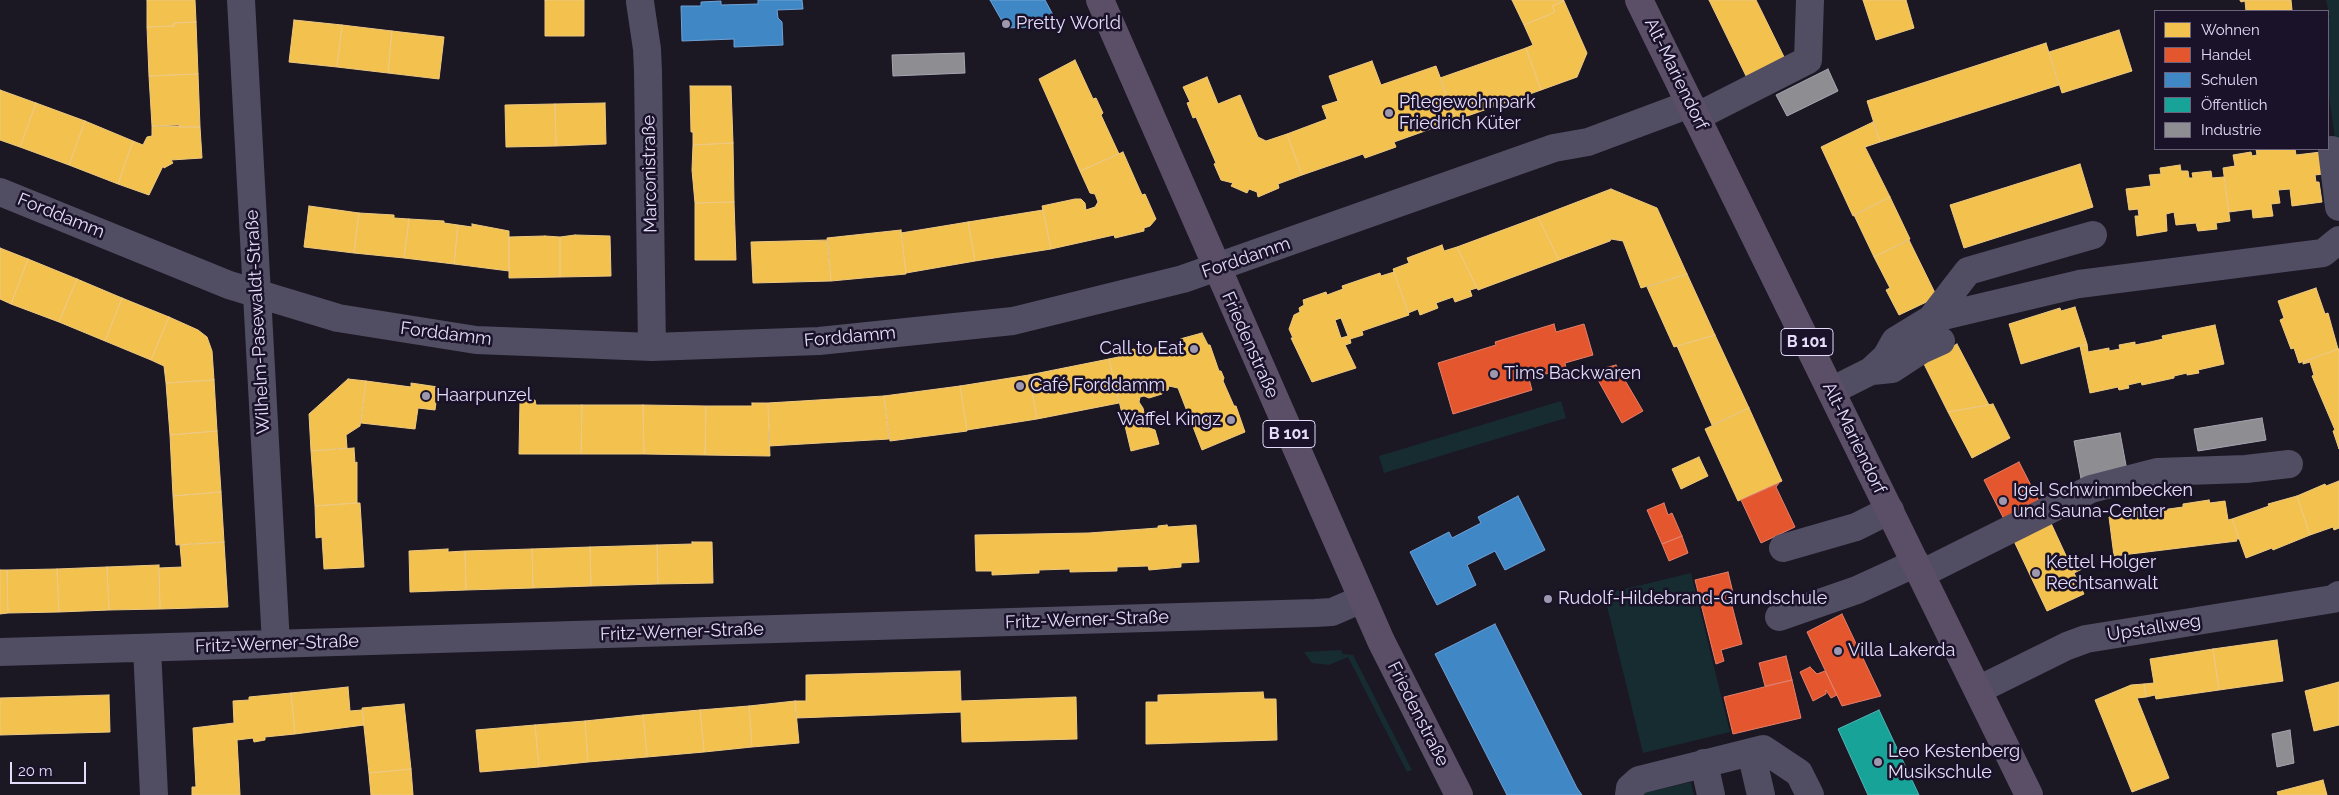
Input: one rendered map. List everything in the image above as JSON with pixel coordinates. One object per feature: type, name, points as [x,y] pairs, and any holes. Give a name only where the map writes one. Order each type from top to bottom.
[{"type":"main road","name":"Friedenstraße","points":[[1100,0],[1362,599],[1381,641],[1459,795]]},
{"type":"main road","name":"Alt-Mariendorf","points":[[1639,0],[2029,795]]},
{"type":"street","name":"Wilhelm-Pasewaldt-Straße","points":[[241,0],[276,644]]},
{"type":"street","name":"Forddamm","points":[[0,192],[256,294],[338,318],[476,340],[652,347],[819,341],[1013,320],[1183,279],[1554,148],[1588,142],[1693,110],[1808,60],[1810,0]]},
{"type":"street","name":"Marconistraße","points":[[640,2],[648,64],[652,347]]},
{"type":"street","points":[[2332,150],[2339,208]]},
{"type":"street","points":[[1936,330],[1968,271],[2093,235]]},
{"type":"street","points":[[1831,391],[1871,372],[1886,357],[1896,341],[2079,284],[2323,253],[2338,243],[2339,240]]},
{"type":"street","points":[[1779,617],[1919,568],[2091,489],[2157,472],[2246,469],[2289,464]]},
{"type":"street","points":[[1783,548],[1856,527],[1890,510]]},
{"type":"street","name":"Upstallweg","points":[[1978,690],[2067,646],[2086,640],[2333,599],[2339,595]]},
{"type":"street","name":"Fritz-Werner-Straße","points":[[0,652],[1314,613],[1332,612],[1362,599]]},
{"type":"street","points":[[147,648],[154,795]]},
{"type":"street","points":[[1629,795],[1630,788],[1639,780],[1763,749],[1798,773],[1810,795]]},
{"type":"street","points":[[1751,752],[1761,795]]},
{"type":"street","points":[[1704,763],[1711,795]]},
{"type":"green space","points":[[2326,0],[2339,0],[2339,168],[2329,96],[2330,18]]},
{"type":"green space","points":[[1561,401],[1566,418],[1384,473],[1379,456]]},
{"type":"green space","points":[[1691,573],[1730,732],[1643,753],[1604,594]]},
{"type":"green space","points":[[1341,650],[1343,654],[1353,655],[1412,770],[1407,772],[1348,657],[1329,665],[1312,663],[1304,652]]},
{"type":"green space","points":[[1691,782],[1694,795],[1639,795],[1639,794]]},
{"type":"building: Wohnen","points":[[147,0],[195,0],[196,22],[174,23],[174,26],[147,27]]},
{"type":"building: Wohnen","points":[[545,0],[584,0],[584,36],[545,36]]},
{"type":"building: Wohnen","points":[[1512,0],[1564,1],[1552,6],[1555,12],[1524,25]]},
{"type":"building: Wohnen","points":[[1709,0],[1756,0],[1787,63],[1749,82]]},
{"type":"building: Wohnen","points":[[1863,0],[1906,0],[1914,28],[1876,40]]},
{"type":"building: Wohnen","points":[[2240,0],[2291,0],[2292,10],[2246,10],[2245,1],[2241,2]]},
{"type":"building: Wohnen","points":[[1564,1],[1587,53],[1577,77],[1541,90],[1526,48],[1533,45],[1524,25],[1555,12],[1552,6]]},
{"type":"building: Wohnen","points":[[294,20],[342,25],[337,67],[289,62]]},
{"type":"building: Wohnen","points":[[196,22],[198,74],[149,76],[147,27],[174,26],[174,23]]},
{"type":"building: Wohnen","points":[[342,25],[392,31],[388,73],[337,67]]},
{"type":"building: Wohnen","points":[[2119,30],[2132,71],[2062,93],[2049,52]]},
{"type":"building: Wohnen","points":[[392,31],[444,37],[439,79],[388,73]]},
{"type":"building: Wohnen","points":[[2046,43],[2059,85],[1880,142],[1867,101]]},
{"type":"building: Wohnen","points":[[1526,48],[1541,90],[1456,120],[1440,78]]},
{"type":"building: Wohnen","points":[[1075,60],[1093,99],[1096,98],[1103,113],[1101,115],[1119,154],[1080,171],[1039,79]]},
{"type":"building: Wohnen","name":"Pflegewohnpark Friedrich Küter","points":[[1372,61],[1381,85],[1436,66],[1456,120],[1394,142],[1396,147],[1365,158],[1363,154],[1302,175],[1287,134],[1327,119],[1322,106],[1338,101],[1329,76]]},
{"type":"building: Wohnen","points":[[198,74],[200,127],[152,126],[149,76]]},
{"type":"building: Wohnen","points":[[1207,77],[1218,104],[1240,95],[1258,137],[1266,141],[1287,134],[1302,175],[1278,184],[1279,188],[1258,197],[1257,192],[1249,189],[1247,193],[1231,186],[1233,183],[1221,180],[1214,164],[1216,163],[1196,117],[1193,118],[1187,103],[1190,102],[1183,87]]},
{"type":"building: Wohnen","points":[[690,86],[731,86],[733,143],[693,145]]},
{"type":"building: Wohnen","points":[[0,90],[36,103],[20,147],[0,140]]},
{"type":"building: Wohnen","points":[[36,103],[85,121],[69,165],[20,147]]},
{"type":"building: Wohnen","points":[[605,103],[606,144],[556,146],[555,104]]},
{"type":"building: Wohnen","points":[[555,104],[556,146],[506,147],[505,105]]},
{"type":"building: Wohnen","points":[[85,121],[133,141],[118,184],[69,165]]},
{"type":"building: Wohnen","points":[[1873,122],[1880,142],[1865,147],[1890,197],[1853,216],[1821,147]]},
{"type":"building: Wohnen","points":[[179,125],[179,127],[200,127],[202,158],[171,160],[173,163],[164,168],[163,166],[149,195],[118,184],[133,141],[143,145],[147,137],[152,136],[152,126]]},
{"type":"building: Wohnen","points":[[733,143],[734,202],[695,203],[692,170],[693,145]]},
{"type":"building: Wohnen","points":[[2256,150],[2295,150],[2296,155],[2321,152],[2323,174],[2315,175],[2316,182],[2319,182],[2322,202],[2292,206],[2290,189],[2278,190],[2280,203],[2271,204],[2273,216],[2253,218],[2252,209],[2229,212],[2223,168],[2235,166],[2233,155],[2251,152],[2252,156],[2257,155]]},
{"type":"building: Wohnen","points":[[1123,152],[1142,195],[1145,194],[1156,219],[1150,226],[1144,228],[1144,231],[1115,238],[1114,235],[1051,249],[1042,206],[1081,199],[1085,203],[1086,210],[1095,207],[1098,202],[1095,194],[1090,193],[1080,171]]},
{"type":"building: Wohnen","points":[[2080,164],[2093,207],[1964,248],[1950,205]]},
{"type":"building: Wohnen","points":[[2180,165],[2181,171],[2188,171],[2189,178],[2193,178],[2192,173],[2211,171],[2212,178],[2224,177],[2230,221],[2216,223],[2217,229],[2198,231],[2196,223],[2176,225],[2174,212],[2166,214],[2167,231],[2137,236],[2135,216],[2139,216],[2138,209],[2129,210],[2126,189],[2151,186],[2149,175],[2161,174],[2160,168]]},
{"type":"building: Wohnen","points":[[1611,189],[1657,208],[1687,274],[1641,288],[1623,241],[1611,239],[1559,260],[1538,217]]},
{"type":"building: Wohnen","points":[[1890,197],[1910,239],[1874,257],[1854,215]]},
{"type":"building: Wohnen","points":[[734,202],[736,260],[695,260],[695,203]]},
{"type":"building: Wohnen","points":[[309,206],[359,213],[354,253],[304,247]]},
{"type":"building: Wohnen","points":[[1043,210],[1051,249],[975,261],[968,222]]},
{"type":"building: Wohnen","points":[[359,213],[394,215],[394,218],[409,219],[404,258],[354,253]]},
{"type":"building: Wohnen","points":[[1538,217],[1559,260],[1478,290],[1457,247]]},
{"type":"building: Wohnen","points":[[409,219],[444,221],[444,223],[458,225],[454,264],[404,258]]},
{"type":"building: Wohnen","points":[[968,222],[975,261],[906,273],[901,233]]},
{"type":"building: Wohnen","points":[[472,224],[509,231],[509,271],[454,264],[458,225],[472,227]]},
{"type":"building: Wohnen","points":[[901,230],[906,274],[831,281],[827,238]]},
{"type":"building: Wohnen","points":[[575,235],[610,236],[611,276],[560,277],[560,237]]},
{"type":"building: Wohnen","points":[[509,237],[560,237],[560,277],[509,278]]},
{"type":"building: Wohnen","points":[[828,240],[831,281],[753,283],[751,242]]},
{"type":"building: Wohnen","points":[[1909,240],[1937,297],[1899,315],[1886,290],[1890,288],[1874,257]]},
{"type":"building: Wohnen","points":[[1442,245],[1444,251],[1457,247],[1477,288],[1470,290],[1472,296],[1455,302],[1453,297],[1436,303],[1438,308],[1420,315],[1418,309],[1408,313],[1393,269],[1409,263],[1407,258]]},
{"type":"building: Wohnen","points":[[0,248],[28,259],[11,304],[0,299]]},
{"type":"building: Wohnen","points":[[28,259],[77,279],[59,322],[11,304]]},
{"type":"building: Wohnen","points":[[1394,272],[1409,315],[1362,331],[1363,335],[1350,339],[1351,343],[1345,345],[1356,368],[1312,382],[1291,338],[1293,338],[1289,329],[1294,315],[1300,312],[1299,308],[1304,305],[1303,300],[1326,292],[1327,295],[1343,289],[1342,286],[1380,273],[1381,276]],"holes":[[[1341,318],[1348,336],[1341,338],[1335,320]]]},
{"type":"building: Wohnen","points":[[1687,274],[1715,335],[1674,347],[1647,287]]},
{"type":"building: Wohnen","points":[[77,279],[122,298],[105,341],[59,322]]},
{"type":"building: Wohnen","points":[[2316,288],[2325,314],[2328,313],[2338,349],[2299,363],[2294,348],[2291,349],[2280,320],[2284,318],[2278,301]]},
{"type":"building: Wohnen","points":[[122,298],[169,317],[151,360],[105,341]]},
{"type":"building: Wohnen","points":[[2075,307],[2087,344],[2021,364],[2009,324],[2060,308],[2061,311]]},
{"type":"building: Wohnen","points":[[169,317],[198,330],[207,337],[212,351],[214,380],[166,383],[164,366],[151,360]]},
{"type":"building: Wohnen","points":[[2215,325],[2224,364],[2198,370],[2199,373],[2187,375],[2187,373],[2142,385],[2141,382],[2128,385],[2129,388],[2119,390],[2118,387],[2090,393],[2080,346],[2087,344],[2088,352],[2109,348],[2109,351],[2120,349],[2119,345],[2135,342],[2135,345],[2150,342],[2163,339],[2162,336]]},
{"type":"building: Wohnen","points":[[1202,333],[1208,345],[1210,345],[1245,432],[1202,450],[1178,388],[1169,386],[1168,390],[1162,392],[1162,394],[1149,398],[1140,397],[1139,402],[1143,408],[1147,427],[1155,430],[1159,444],[1131,451],[1109,359],[1123,356],[1126,351],[1134,349],[1138,352],[1181,342],[1180,339]]},
{"type":"building: Wohnen","points":[[1715,335],[1749,408],[1712,425],[1677,346]]},
{"type":"building: Wohnen","points":[[1957,344],[1989,405],[1948,412],[1923,362]]},
{"type":"building: Wohnen","points":[[2339,349],[2339,449],[2333,431],[2335,430],[2312,376],[2314,375],[2310,362],[2303,364],[2303,362]]},
{"type":"building: Wohnen","points":[[1109,359],[1119,403],[1037,419],[1029,375]]},
{"type":"building: Wohnen","points":[[1029,375],[1037,419],[967,430],[960,386]]},
{"type":"building: Wohnen","points":[[348,379],[366,381],[360,426],[346,435],[347,448],[311,451],[309,414]]},
{"type":"building: Wohnen","points":[[214,380],[217,431],[170,435],[166,383]]},
{"type":"building: Wohnen","points":[[366,381],[411,387],[411,383],[438,387],[435,410],[418,408],[415,429],[361,423]]},
{"type":"building: Wohnen","points":[[960,386],[967,431],[890,441],[884,396]]},
{"type":"building: Wohnen","points":[[884,396],[889,439],[769,446],[768,403]]},
{"type":"building: Wohnen","points":[[520,400],[535,400],[536,405],[582,405],[581,454],[519,454]]},
{"type":"building: Wohnen","points":[[752,403],[768,403],[770,456],[705,455],[706,406],[752,406]]},
{"type":"building: Wohnen","points":[[1993,404],[2010,438],[1972,458],[1948,412]]},
{"type":"building: Wohnen","points":[[582,405],[643,405],[644,454],[581,454]]},
{"type":"building: Wohnen","points":[[643,405],[706,406],[705,455],[644,454]]},
{"type":"building: Wohnen","points":[[1749,408],[1782,481],[1738,501],[1705,429]]},
{"type":"building: Wohnen","points":[[217,431],[221,492],[173,496],[170,435]]},
{"type":"building: Wohnen","points":[[354,448],[355,463],[357,462],[357,503],[315,506],[311,451]]},
{"type":"building: Wohnen","points":[[1699,457],[1708,476],[1681,489],[1672,469]]},
{"type":"building: Wohnen","points":[[2339,481],[2339,528],[2334,530],[2333,527],[2310,535],[2297,496],[2325,484],[2326,486]]},
{"type":"building: Wohnen","points":[[221,492],[224,542],[176,545],[173,496]]},
{"type":"building: Wohnen","points":[[2297,496],[2310,535],[2273,550],[2272,548],[2246,558],[2232,519],[2269,506],[2268,504]]},
{"type":"building: Wohnen","points":[[2209,500],[2210,503],[2225,501],[2228,520],[2232,519],[2239,539],[2236,539],[2237,541],[2114,556],[2109,517],[2126,515],[2126,511],[2154,508],[2154,511],[2183,507],[2183,504]]},
{"type":"building: Wohnen","points":[[360,503],[364,567],[324,569],[322,537],[316,538],[315,506]]},
{"type":"building: Wohnen","points":[[2050,521],[2068,560],[2078,556],[2084,568],[2074,573],[2084,594],[2047,611],[2013,539]]},
{"type":"building: Wohnen","points":[[1167,525],[1168,527],[1196,525],[1199,562],[1181,563],[1181,567],[1149,570],[1148,566],[1117,567],[1117,571],[1070,572],[1070,569],[1039,570],[1039,573],[992,575],[992,571],[976,571],[975,535],[1089,533],[1158,528],[1158,526]]},
{"type":"building: Wohnen","points":[[224,542],[228,607],[160,609],[159,568],[182,567],[180,545]]},
{"type":"building: Wohnen","points":[[692,542],[712,542],[713,583],[658,584],[657,545],[692,544]]},
{"type":"building: Wohnen","points":[[657,545],[658,584],[591,586],[590,547]]},
{"type":"building: Wohnen","points":[[590,547],[591,586],[533,588],[532,549]]},
{"type":"building: Wohnen","points":[[448,549],[448,552],[465,551],[466,590],[410,592],[409,551]]},
{"type":"building: Wohnen","points":[[532,549],[533,588],[466,590],[465,551]]},
{"type":"building: Wohnen","points":[[159,565],[160,609],[109,610],[107,567]]},
{"type":"building: Wohnen","points":[[107,567],[109,610],[59,612],[57,569]]},
{"type":"building: Wohnen","points":[[57,569],[59,612],[8,613],[7,570]]},
{"type":"building: Wohnen","points":[[0,570],[7,570],[8,613],[0,614]]},
{"type":"building: Wohnen","points":[[2277,640],[2283,681],[2219,690],[2213,649]]},
{"type":"building: Wohnen","points":[[2213,649],[2219,690],[2156,699],[2155,695],[2146,697],[2144,684],[2154,683],[2150,659]]},
{"type":"building: Wohnen","points":[[960,671],[961,701],[1076,697],[1077,739],[962,742],[961,712],[796,718],[795,701],[806,701],[806,675]]},
{"type":"building: Wohnen","points":[[2339,682],[2339,725],[2314,731],[2305,691]]},
{"type":"building: Wohnen","points":[[2144,684],[2146,697],[2137,698],[2169,778],[2132,792],[2095,700],[2131,685]]},
{"type":"building: Wohnen","points":[[348,687],[350,711],[362,710],[364,725],[295,734],[291,693]]},
{"type":"building: Wohnen","points":[[1263,692],[1264,699],[1276,699],[1277,740],[1146,744],[1146,702],[1158,702],[1158,695]]},
{"type":"building: Wohnen","points":[[291,693],[295,734],[265,737],[265,740],[254,742],[253,738],[237,740],[240,795],[192,795],[192,787],[196,787],[193,728],[234,723],[233,701],[249,700],[249,697]]},
{"type":"building: Wohnen","points":[[109,695],[110,732],[0,735],[0,698]]},
{"type":"building: Wohnen","points":[[795,701],[799,743],[752,747],[749,706]]},
{"type":"building: Wohnen","points":[[404,704],[411,769],[369,773],[362,708]]},
{"type":"building: Wohnen","points":[[749,706],[752,747],[704,752],[700,710]]},
{"type":"building: Wohnen","points":[[700,710],[704,752],[647,757],[643,715]]},
{"type":"building: Wohnen","points":[[643,715],[647,757],[588,762],[585,721]]},
{"type":"building: Wohnen","points":[[585,721],[588,762],[539,767],[535,725]]},
{"type":"building: Wohnen","points":[[535,725],[539,767],[480,772],[476,730]]},
{"type":"building: Wohnen","points":[[411,769],[413,795],[371,795],[369,773]]},
{"type":"building: Wohnen","points":[[2323,780],[2327,795],[2278,795],[2277,792]]},
{"type":"building: Handel","name":"Tims Backwaren","points":[[1554,324],[1556,332],[1584,324],[1593,355],[1565,363],[1566,368],[1529,379],[1532,390],[1453,414],[1438,363],[1496,345],[1495,342]]},
{"type":"building: Handel","points":[[1616,365],[1643,411],[1622,423],[1593,371]]},
{"type":"building: Handel","points":[[2019,462],[2042,507],[2007,525],[1984,480]]},
{"type":"building: Handel","points":[[1779,483],[1776,487],[1795,527],[1761,543],[1741,500]]},
{"type":"building: Handel","points":[[1664,503],[1668,515],[1672,513],[1682,536],[1662,544],[1647,510]]},
{"type":"building: Handel","points":[[1682,536],[1688,553],[1669,561],[1662,544]]},
{"type":"building: Handel","points":[[1728,572],[1734,597],[1730,598],[1742,644],[1721,650],[1724,661],[1716,664],[1695,580]]},
{"type":"building: Handel","name":"Villa Lakerda","points":[[1842,614],[1881,696],[1842,706],[1807,632]]},
{"type":"building: Handel","points":[[1786,656],[1792,680],[1765,686],[1759,663]]},
{"type":"building: Handel","points":[[1810,667],[1817,674],[1825,671],[1837,695],[1831,698],[1826,690],[1826,694],[1813,701],[1800,672]]},
{"type":"building: Handel","points":[[1792,680],[1801,718],[1733,734],[1724,697]]},
{"type":"building: Schulen","points":[[758,0],[802,0],[803,9],[777,10],[778,18],[782,22],[783,45],[734,47],[734,39],[682,41],[681,6],[701,6],[701,2],[721,1],[721,5],[758,4]]},
{"type":"building: Schulen","points":[[990,0],[1045,0],[1059,26],[1006,28]]},
{"type":"building: Schulen","points":[[1518,496],[1545,550],[1505,570],[1495,551],[1467,565],[1476,585],[1437,605],[1410,552],[1449,532],[1452,538],[1481,523],[1478,517]]},
{"type":"building: Schulen","points":[[1495,624],[1582,795],[1507,795],[1435,654]]},
{"type":"building: Öffentlich","name":"Leo Kestenberg Musikschule","points":[[1879,710],[1919,795],[1868,795],[1838,729]]},
{"type":"building: Industrie","points":[[964,53],[965,73],[893,76],[892,55]]},
{"type":"building: Industrie","points":[[1828,69],[1838,91],[1787,116],[1776,95]]},
{"type":"building: Industrie","points":[[2262,418],[2266,440],[2198,451],[2194,429]]},
{"type":"building: Industrie","points":[[2120,433],[2128,476],[2082,484],[2074,441]]},
{"type":"building: Industrie","points":[[2290,730],[2294,763],[2277,767],[2272,734]]},
{"type":"place","name":"Pretty World","points":[[1006,24]]},
{"type":"place","name":"Pflegewohnpark Friedrich Küter","points":[[1389,113]]},
{"type":"place","name":"Call to Eat","points":[[1194,349]]},
{"type":"place","name":"Tims Backwaren","points":[[1494,374]]},
{"type":"place","name":"Café Forddamm","points":[[1020,386]]},
{"type":"place","name":"Haarpunzel","points":[[426,396]]},
{"type":"place","name":"Waffel Kingz","points":[[1231,420]]},
{"type":"place","name":"Igel Schwimmbecken und Sauna-Center","points":[[2003,501]]},
{"type":"place","name":"Kettel Holger Rechtsanwalt","points":[[2036,573]]},
{"type":"place","name":"Rudolf-Hildebrand-Grundschule","points":[[1548,599]]},
{"type":"place","name":"Villa Lakerda","points":[[1838,651]]},
{"type":"place","name":"Leo Kestenberg Musikschule","points":[[1878,762]]}]
